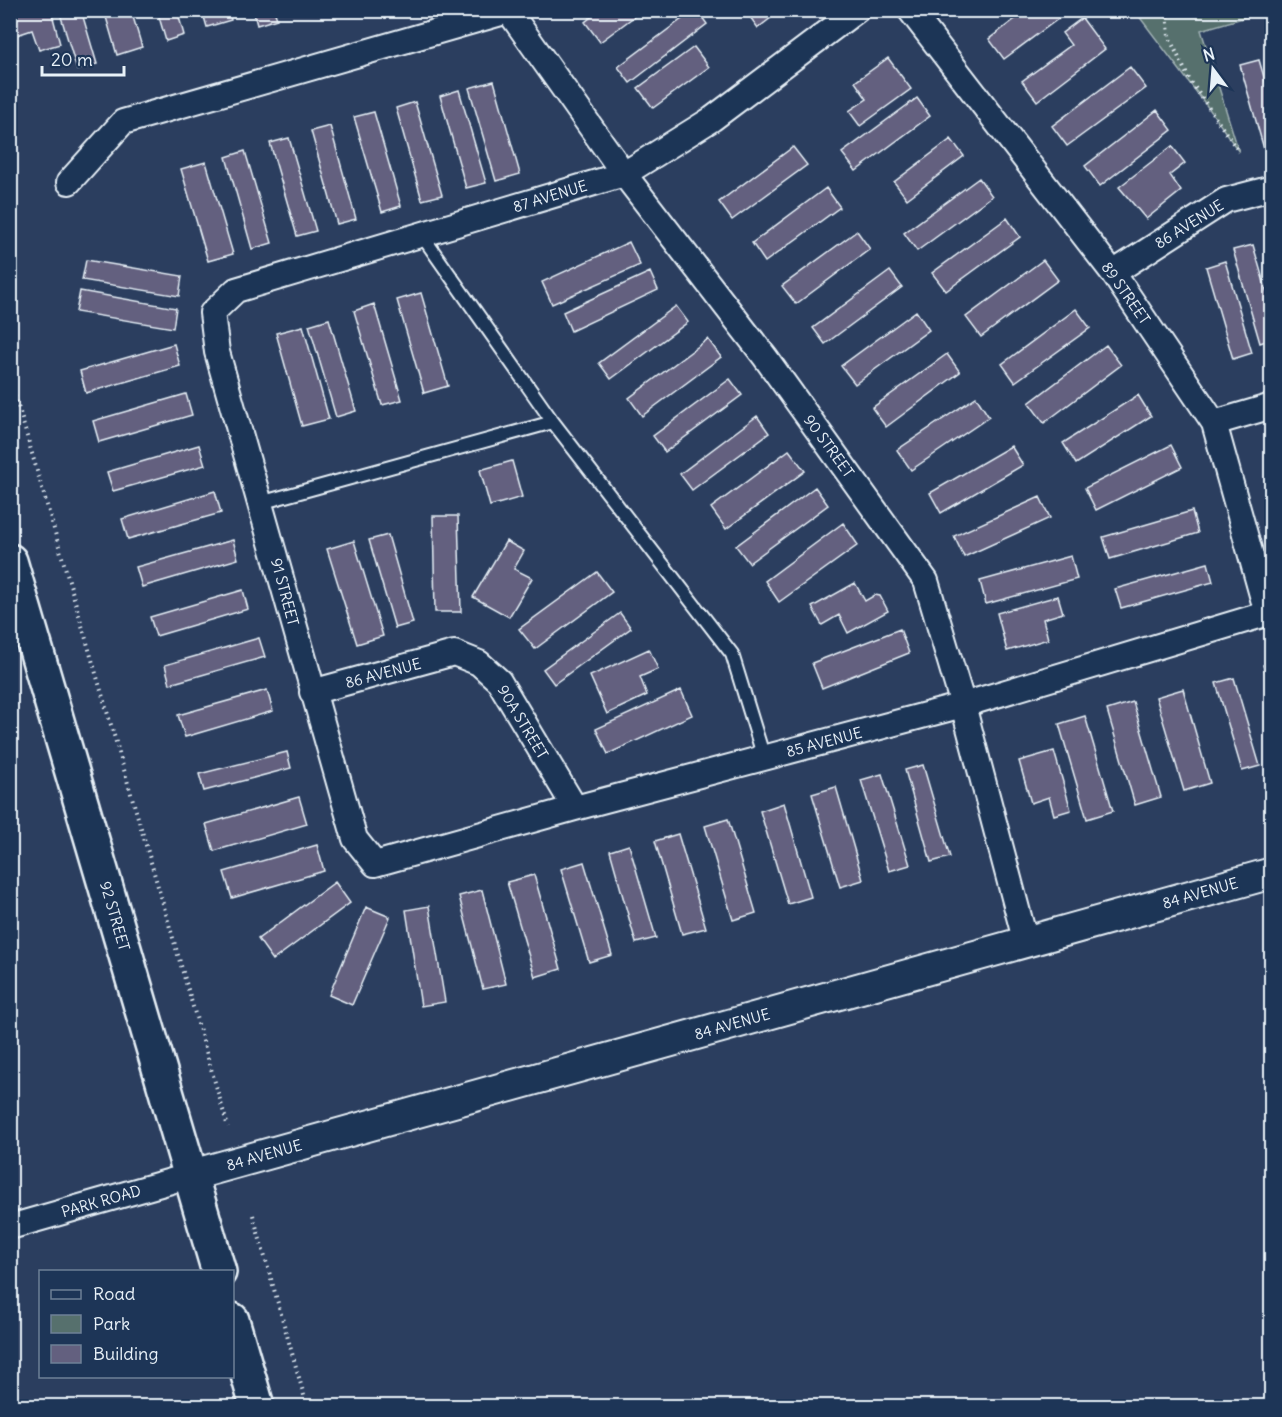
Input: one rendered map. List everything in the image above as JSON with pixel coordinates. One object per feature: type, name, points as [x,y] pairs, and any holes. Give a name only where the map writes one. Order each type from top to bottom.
[{"type":"main road","name":"92 STREET","points":[[10,561],[218,1270]]},
{"type":"main road","points":[[234,1327],[257,1407]]},
{"type":"street","name":"87 AVENUE","points":[[212,313],[236,290],[624,174],[712,119],[858,10]]},
{"type":"street","name":"89 STREET","points":[[910,10],[1113,273],[1214,423],[1269,613]]},
{"type":"street","name":"90 STREET","points":[[508,11],[624,174],[765,357],[926,581],[963,705],[1026,943]]},
{"type":"street","points":[[69,182],[123,123],[508,11]]},
{"type":"street","name":"86 AVENUE","points":[[1113,273],[1226,200],[1272,188]]},
{"type":"street","name":"91 STREET","points":[[212,313],[217,352],[355,839],[375,864]]},
{"type":"street","points":[[1214,423],[1272,406]]},
{"type":"street","name":"85 AVENUE","points":[[375,864],[575,808],[963,705],[1269,613]]},
{"type":"street","name":"86 AVENUE","points":[[312,692],[454,653]]},
{"type":"street","name":"90A STREET","points":[[454,653],[479,663],[499,681],[575,808]]},
{"type":"street","name":"84 AVENUE","points":[[192,1175],[1272,873]]},
{"type":"street","name":"PARK ROAD","points":[[10,1227],[192,1175]]},
{"type":"lane","points":[[421,234],[553,422],[732,654],[765,758]]},
{"type":"lane","points":[[260,502],[553,422]]},
{"type":"path","points":[[1167,10],[1169,37],[1189,79],[1239,152]]},
{"type":"path","points":[[10,378],[228,1127]]},
{"type":"path","points":[[253,1215],[307,1407]]},
{"type":"green space","points":[[1135,11],[1252,11],[1253,15],[1201,30],[1239,152],[1210,110]]},
{"type":"building","points":[[10,10],[51,10],[60,44],[39,50],[32,30],[14,36],[10,23]]},
{"type":"building","points":[[59,10],[81,10],[97,64],[77,70]]},
{"type":"building","points":[[104,10],[131,10],[142,47],[117,55]]},
{"type":"building","points":[[157,10],[177,10],[184,35],[166,41]]},
{"type":"building","points":[[202,10],[229,10],[231,20],[207,27]]},
{"type":"building","points":[[253,10],[274,10],[277,19],[257,25]]},
{"type":"building","points":[[600,10],[643,10],[600,42],[585,22]]},
{"type":"building","points":[[697,10],[707,24],[630,83],[618,67]]},
{"type":"building","points":[[745,10],[781,10],[758,28]]},
{"type":"building","points":[[968,10],[980,10],[972,16]]},
{"type":"building","points":[[1027,10],[1070,10],[1004,59],[989,39]]},
{"type":"building","points":[[1082,18],[1105,49],[1037,101],[1022,81],[1071,45],[1062,33]]},
{"type":"building","points":[[694,47],[709,67],[653,108],[638,88]]},
{"type":"building","points":[[888,58],[911,89],[860,126],[849,111],[867,99],[855,82]]},
{"type":"building","points":[[1259,60],[1272,104],[1272,146],[1264,149],[1240,65]]},
{"type":"building","points":[[1130,67],[1146,88],[1067,146],[1052,126]]},
{"type":"building","points":[[494,81],[520,174],[496,181],[469,88]]},
{"type":"building","points":[[459,90],[486,183],[466,188],[440,96]]},
{"type":"building","points":[[917,98],[930,116],[856,171],[842,153]]},
{"type":"building","points":[[415,102],[442,195],[422,200],[396,108]]},
{"type":"building","points":[[1157,110],[1172,130],[1100,186],[1085,166]]},
{"type":"building","points":[[374,112],[401,206],[382,212],[354,117]]},
{"type":"building","points":[[330,126],[356,219],[337,224],[311,131]]},
{"type":"building","points":[[289,138],[316,231],[297,236],[270,143]]},
{"type":"building","points":[[951,139],[964,156],[907,199],[894,182]]},
{"type":"building","points":[[1172,146],[1185,163],[1170,175],[1181,191],[1146,219],[1119,187]]},
{"type":"building","points":[[793,147],[807,165],[732,220],[719,202]]},
{"type":"building","points":[[245,151],[272,243],[252,249],[226,157]]},
{"type":"building","points":[[206,162],[233,254],[208,261],[181,169]]},
{"type":"building","points":[[979,178],[992,196],[917,251],[904,233]]},
{"type":"building","points":[[826,188],[840,207],[765,262],[752,243]]},
{"type":"building","points":[[1007,218],[1020,237],[946,291],[932,273]]},
{"type":"building","points":[[857,231],[870,249],[796,304],[782,286]]},
{"type":"building","points":[[629,242],[640,265],[552,304],[542,282]]},
{"type":"building","points":[[1253,245],[1272,310],[1272,339],[1260,343],[1233,250]]},
{"type":"building","points":[[86,260],[182,276],[179,296],[82,280]]},
{"type":"building","points":[[1043,260],[1058,280],[981,337],[966,317]]},
{"type":"building","points":[[1225,261],[1252,353],[1233,359],[1206,267]]},
{"type":"building","points":[[890,271],[902,287],[825,344],[813,328]]},
{"type":"building","points":[[650,272],[658,290],[571,331],[563,312]]},
{"type":"building","points":[[80,291],[176,308],[173,328],[76,312]]},
{"type":"building","points":[[421,293],[448,386],[424,393],[397,300]]},
{"type":"building","points":[[374,304],[402,400],[382,405],[354,311]]},
{"type":"building","points":[[676,306],[688,322],[611,379],[599,363]]},
{"type":"building","points":[[1076,309],[1090,328],[1015,382],[1002,364]]},
{"type":"building","points":[[916,311],[929,330],[855,384],[841,366]]},
{"type":"building","points":[[329,319],[356,411],[336,417],[309,325]]},
{"type":"building","points":[[303,326],[329,419],[302,426],[276,333]]},
{"type":"building","points":[[708,339],[721,357],[642,416],[629,398]]},
{"type":"building","points":[[174,344],[180,366],[86,393],[80,371]]},
{"type":"building","points":[[1106,345],[1121,365],[1044,423],[1029,403]]},
{"type":"building","points":[[947,354],[960,372],[886,427],[872,408]]},
{"type":"building","points":[[730,379],[742,395],[665,452],[653,436]]},
{"type":"building","points":[[186,394],[192,415],[99,442],[93,421]]},
{"type":"building","points":[[1138,395],[1151,416],[1076,464],[1063,443]]},
{"type":"building","points":[[976,397],[989,417],[911,470],[897,450]]},
{"type":"building","points":[[757,416],[769,433],[692,490],[680,474]]},
{"type":"building","points":[[199,445],[205,465],[113,491],[107,472]]},
{"type":"building","points":[[1171,445],[1182,467],[1096,510],[1085,488]]},
{"type":"building","points":[[1011,446],[1023,465],[941,513],[930,493]]},
{"type":"building","points":[[789,450],[805,471],[726,529],[711,508]]},
{"type":"building","points":[[512,461],[522,497],[490,506],[480,470]]},
{"type":"building","points":[[815,487],[828,505],[749,563],[736,546]]},
{"type":"building","points":[[215,491],[221,513],[128,539],[122,519]]},
{"type":"building","points":[[1040,497],[1050,518],[964,557],[954,536]]},
{"type":"building","points":[[1192,511],[1198,533],[1110,559],[1103,537]]},
{"type":"building","points":[[433,516],[458,516],[461,612],[435,612]]},
{"type":"building","points":[[843,523],[858,545],[779,602],[765,581]]},
{"type":"building","points":[[388,535],[413,623],[395,628],[369,540]]},
{"type":"building","points":[[233,540],[238,559],[142,587],[136,567]]},
{"type":"building","points":[[354,541],[383,636],[357,644],[327,549]]},
{"type":"building","points":[[506,541],[524,551],[514,569],[532,578],[509,617],[473,597]]},
{"type":"building","points":[[1071,556],[1077,579],[986,604],[980,581]]},
{"type":"building","points":[[1208,563],[1213,582],[1121,608],[1115,589]]},
{"type":"building","points":[[597,572],[612,592],[535,649],[519,629]]},
{"type":"building","points":[[855,583],[865,601],[875,595],[880,596],[888,611],[848,633],[839,615],[822,625],[812,607]]},
{"type":"building","points":[[243,590],[248,609],[156,636],[150,617]]},
{"type":"building","points":[[1058,596],[1063,613],[1043,619],[1048,639],[1007,651],[997,613]]},
{"type":"building","points":[[620,613],[631,628],[554,684],[543,669]]},
{"type":"building","points":[[900,629],[909,653],[822,688],[812,663]]},
{"type":"building","points":[[259,638],[265,657],[170,684],[165,665]]},
{"type":"building","points":[[649,649],[658,669],[640,677],[647,695],[607,714],[590,676]]},
{"type":"building","points":[[1272,662],[1272,695],[1263,665]]},
{"type":"building","points":[[1234,678],[1260,766],[1242,771],[1216,683]]},
{"type":"building","points":[[1183,689],[1210,783],[1184,791],[1156,697]]},
{"type":"building","points":[[267,690],[273,711],[185,737],[178,715]]},
{"type":"building","points":[[681,690],[692,715],[608,754],[596,729]]},
{"type":"building","points":[[1133,702],[1161,797],[1135,805],[1107,710]]},
{"type":"building","points":[[1085,716],[1113,811],[1087,819],[1059,724]]},
{"type":"building","points":[[1054,751],[1071,810],[1054,815],[1049,797],[1031,803],[1019,761]]},
{"type":"building","points":[[287,752],[291,768],[204,791],[199,774]]},
{"type":"building","points":[[923,765],[950,857],[931,862],[905,770]]},
{"type":"building","points":[[882,774],[910,865],[889,871],[861,780]]},
{"type":"building","points":[[836,787],[863,880],[840,887],[812,794]]},
{"type":"building","points":[[299,797],[307,824],[214,851],[206,824]]},
{"type":"building","points":[[784,803],[811,897],[788,904],[760,811]]},
{"type":"building","points":[[728,819],[756,913],[733,920],[705,826]]},
{"type":"building","points":[[678,834],[706,928],[682,934],[655,841]]},
{"type":"building","points":[[317,845],[324,871],[232,898],[224,872]]},
{"type":"building","points":[[629,845],[656,938],[636,943],[610,851]]},
{"type":"building","points":[[584,862],[612,955],[589,962],[561,869]]},
{"type":"building","points":[[534,875],[561,969],[535,977],[507,882]]},
{"type":"building","points":[[335,882],[350,903],[273,960],[258,939]]},
{"type":"building","points":[[482,890],[506,984],[483,989],[459,896]]},
{"type":"building","points":[[429,906],[445,1002],[421,1006],[406,910]]},
{"type":"building","points":[[366,907],[390,917],[352,1005],[329,995]]}]
